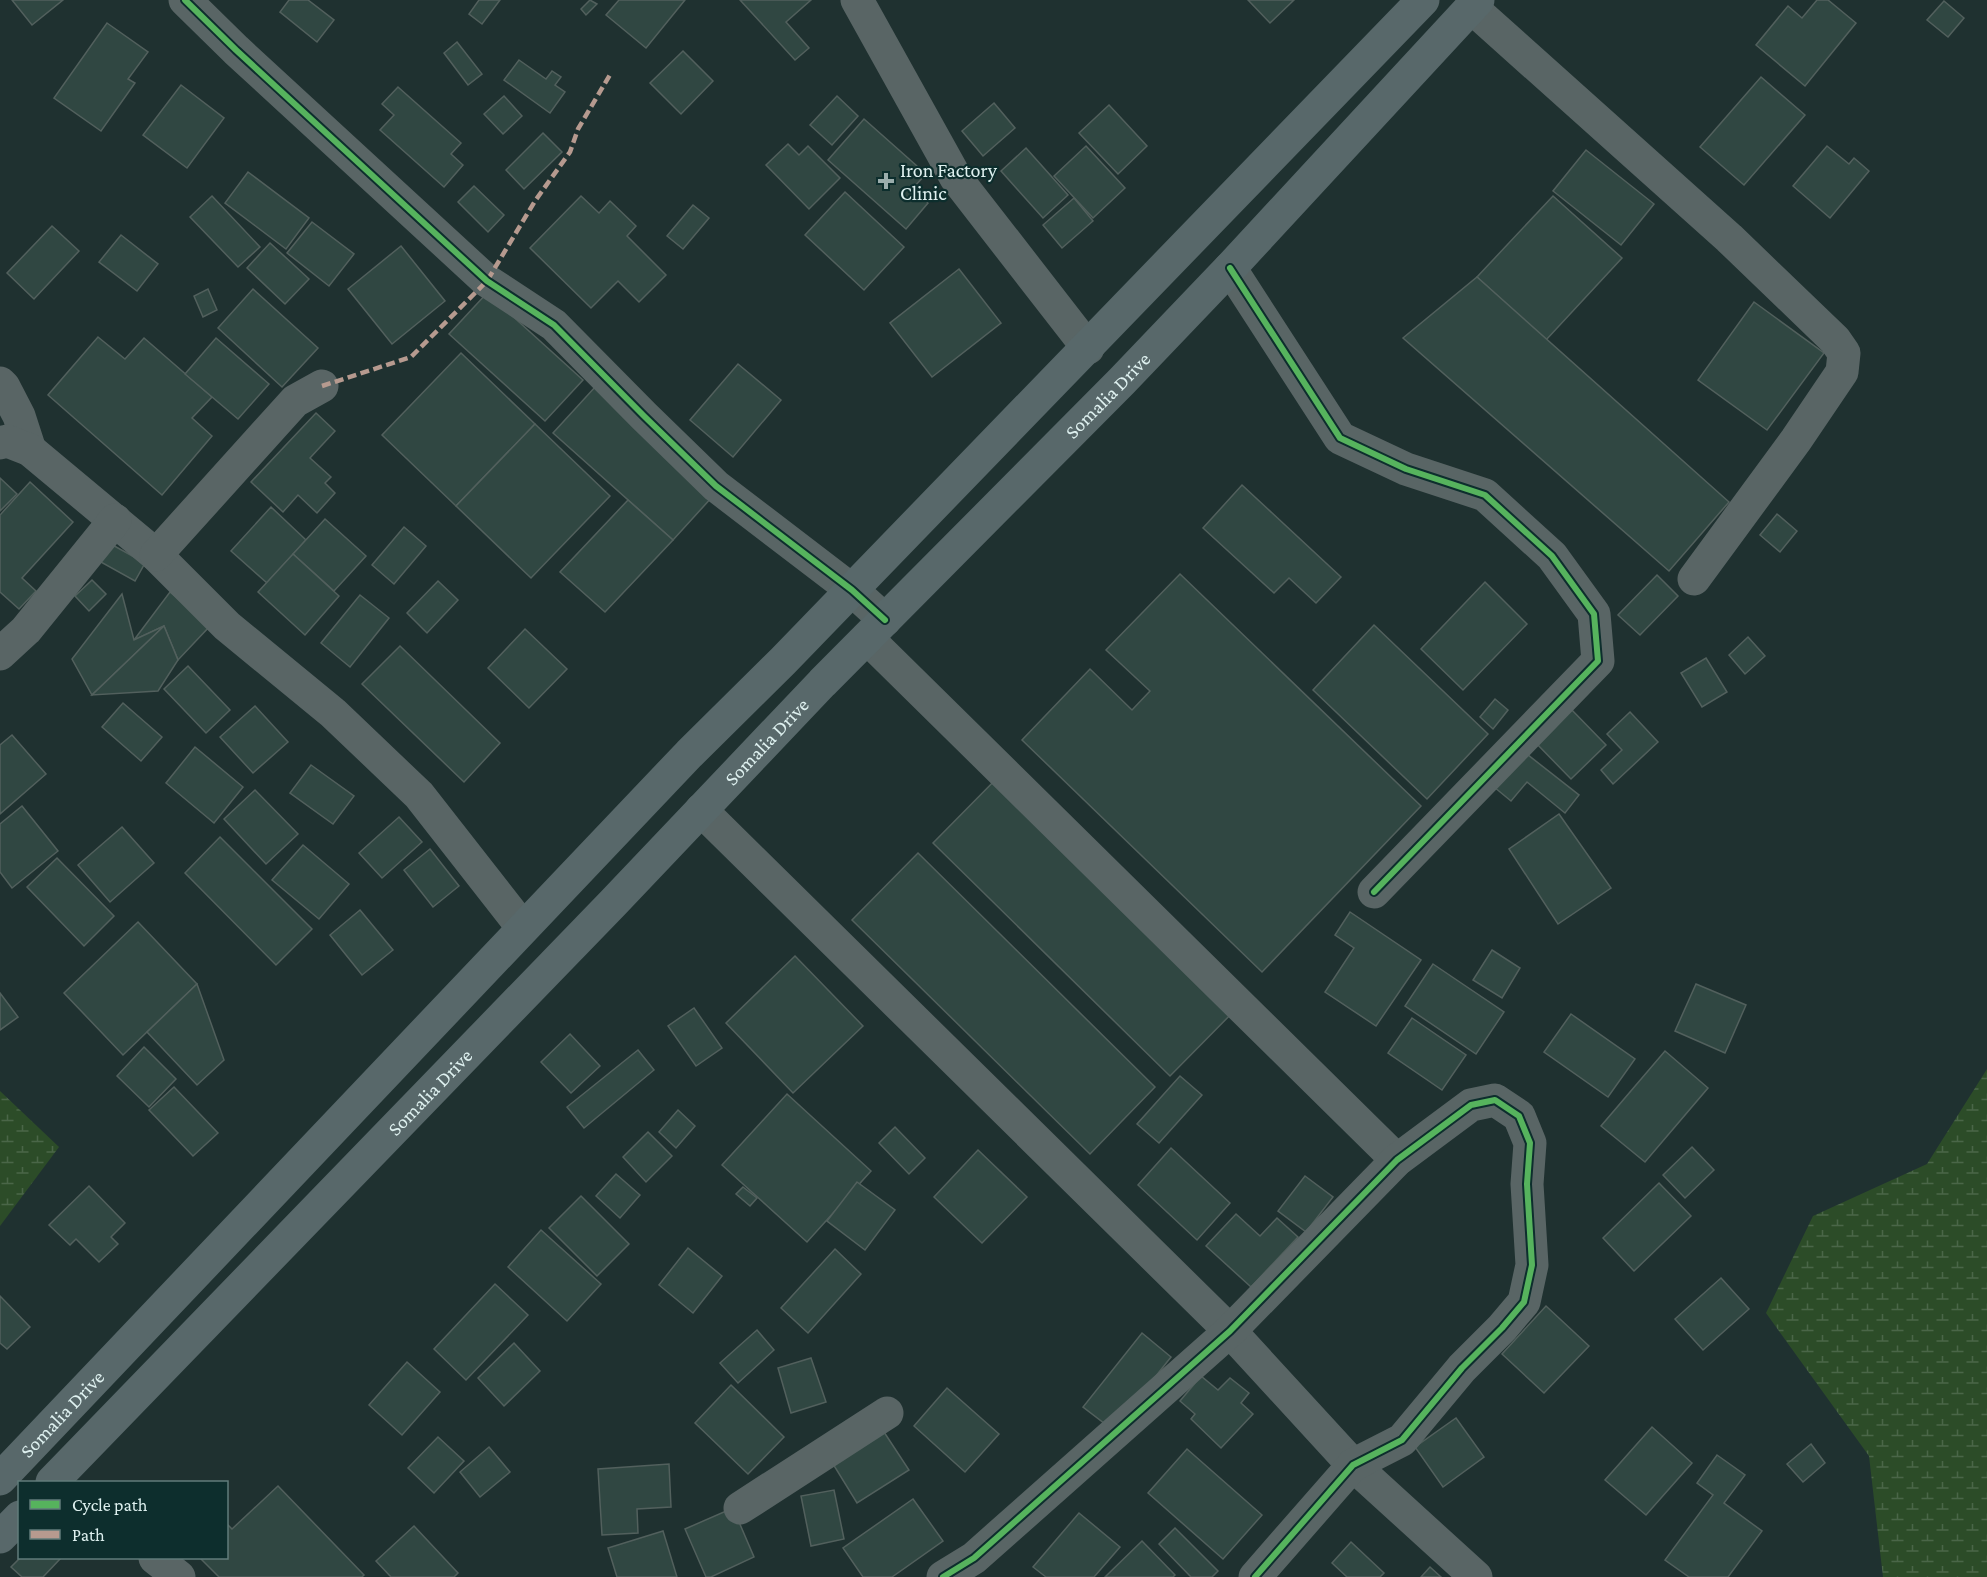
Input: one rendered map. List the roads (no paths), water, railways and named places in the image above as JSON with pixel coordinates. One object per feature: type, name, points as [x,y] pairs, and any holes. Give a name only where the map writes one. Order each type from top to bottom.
[{"type":"main road","name":"Somalia Drive","points":[[0,1479],[689,754],[1088,348],[1423,0]]},
{"type":"main road","name":"Somalia Drive","points":[[58,1481],[876,629],[1122,381],[1230,268],[1474,4]]},
{"type":"main road","points":[[0,1537],[18,1518]]},
{"type":"street","points":[[185,0],[244,58],[487,281],[554,325],[716,486],[852,590],[876,629],[1397,1160]]},
{"type":"street","points":[[857,0],[956,178],[1088,348]]},
{"type":"street","points":[[1474,4],[1729,238],[1835,340],[1844,353],[1842,372],[1796,440],[1694,579]]},
{"type":"street","points":[[1230,268],[1340,438],[1406,469],[1485,495],[1552,556],[1594,614],[1598,661],[1374,892]]},
{"type":"street","points":[[0,383],[19,416],[15,447],[115,520],[156,555],[227,626],[333,713],[419,795],[523,928]]},
{"type":"street","points":[[156,555],[295,401],[321,386]]},
{"type":"street","points":[[0,654],[26,630],[115,520]]},
{"type":"street","points":[[701,810],[1230,1331],[1353,1465],[1476,1577]]},
{"type":"street","points":[[943,1577],[974,1558],[1230,1331],[1397,1160],[1471,1105],[1495,1100],[1518,1116],[1530,1143],[1527,1184],[1532,1265],[1524,1302],[1462,1368],[1402,1440],[1353,1465],[1255,1577]]},
{"type":"street","points":[[740,1508],[887,1413]]},
{"type":"street","points":[[157,1559],[179,1577]]},
{"type":"place","name":"Iron Factory Clinic","points":[[886,181]]}]
